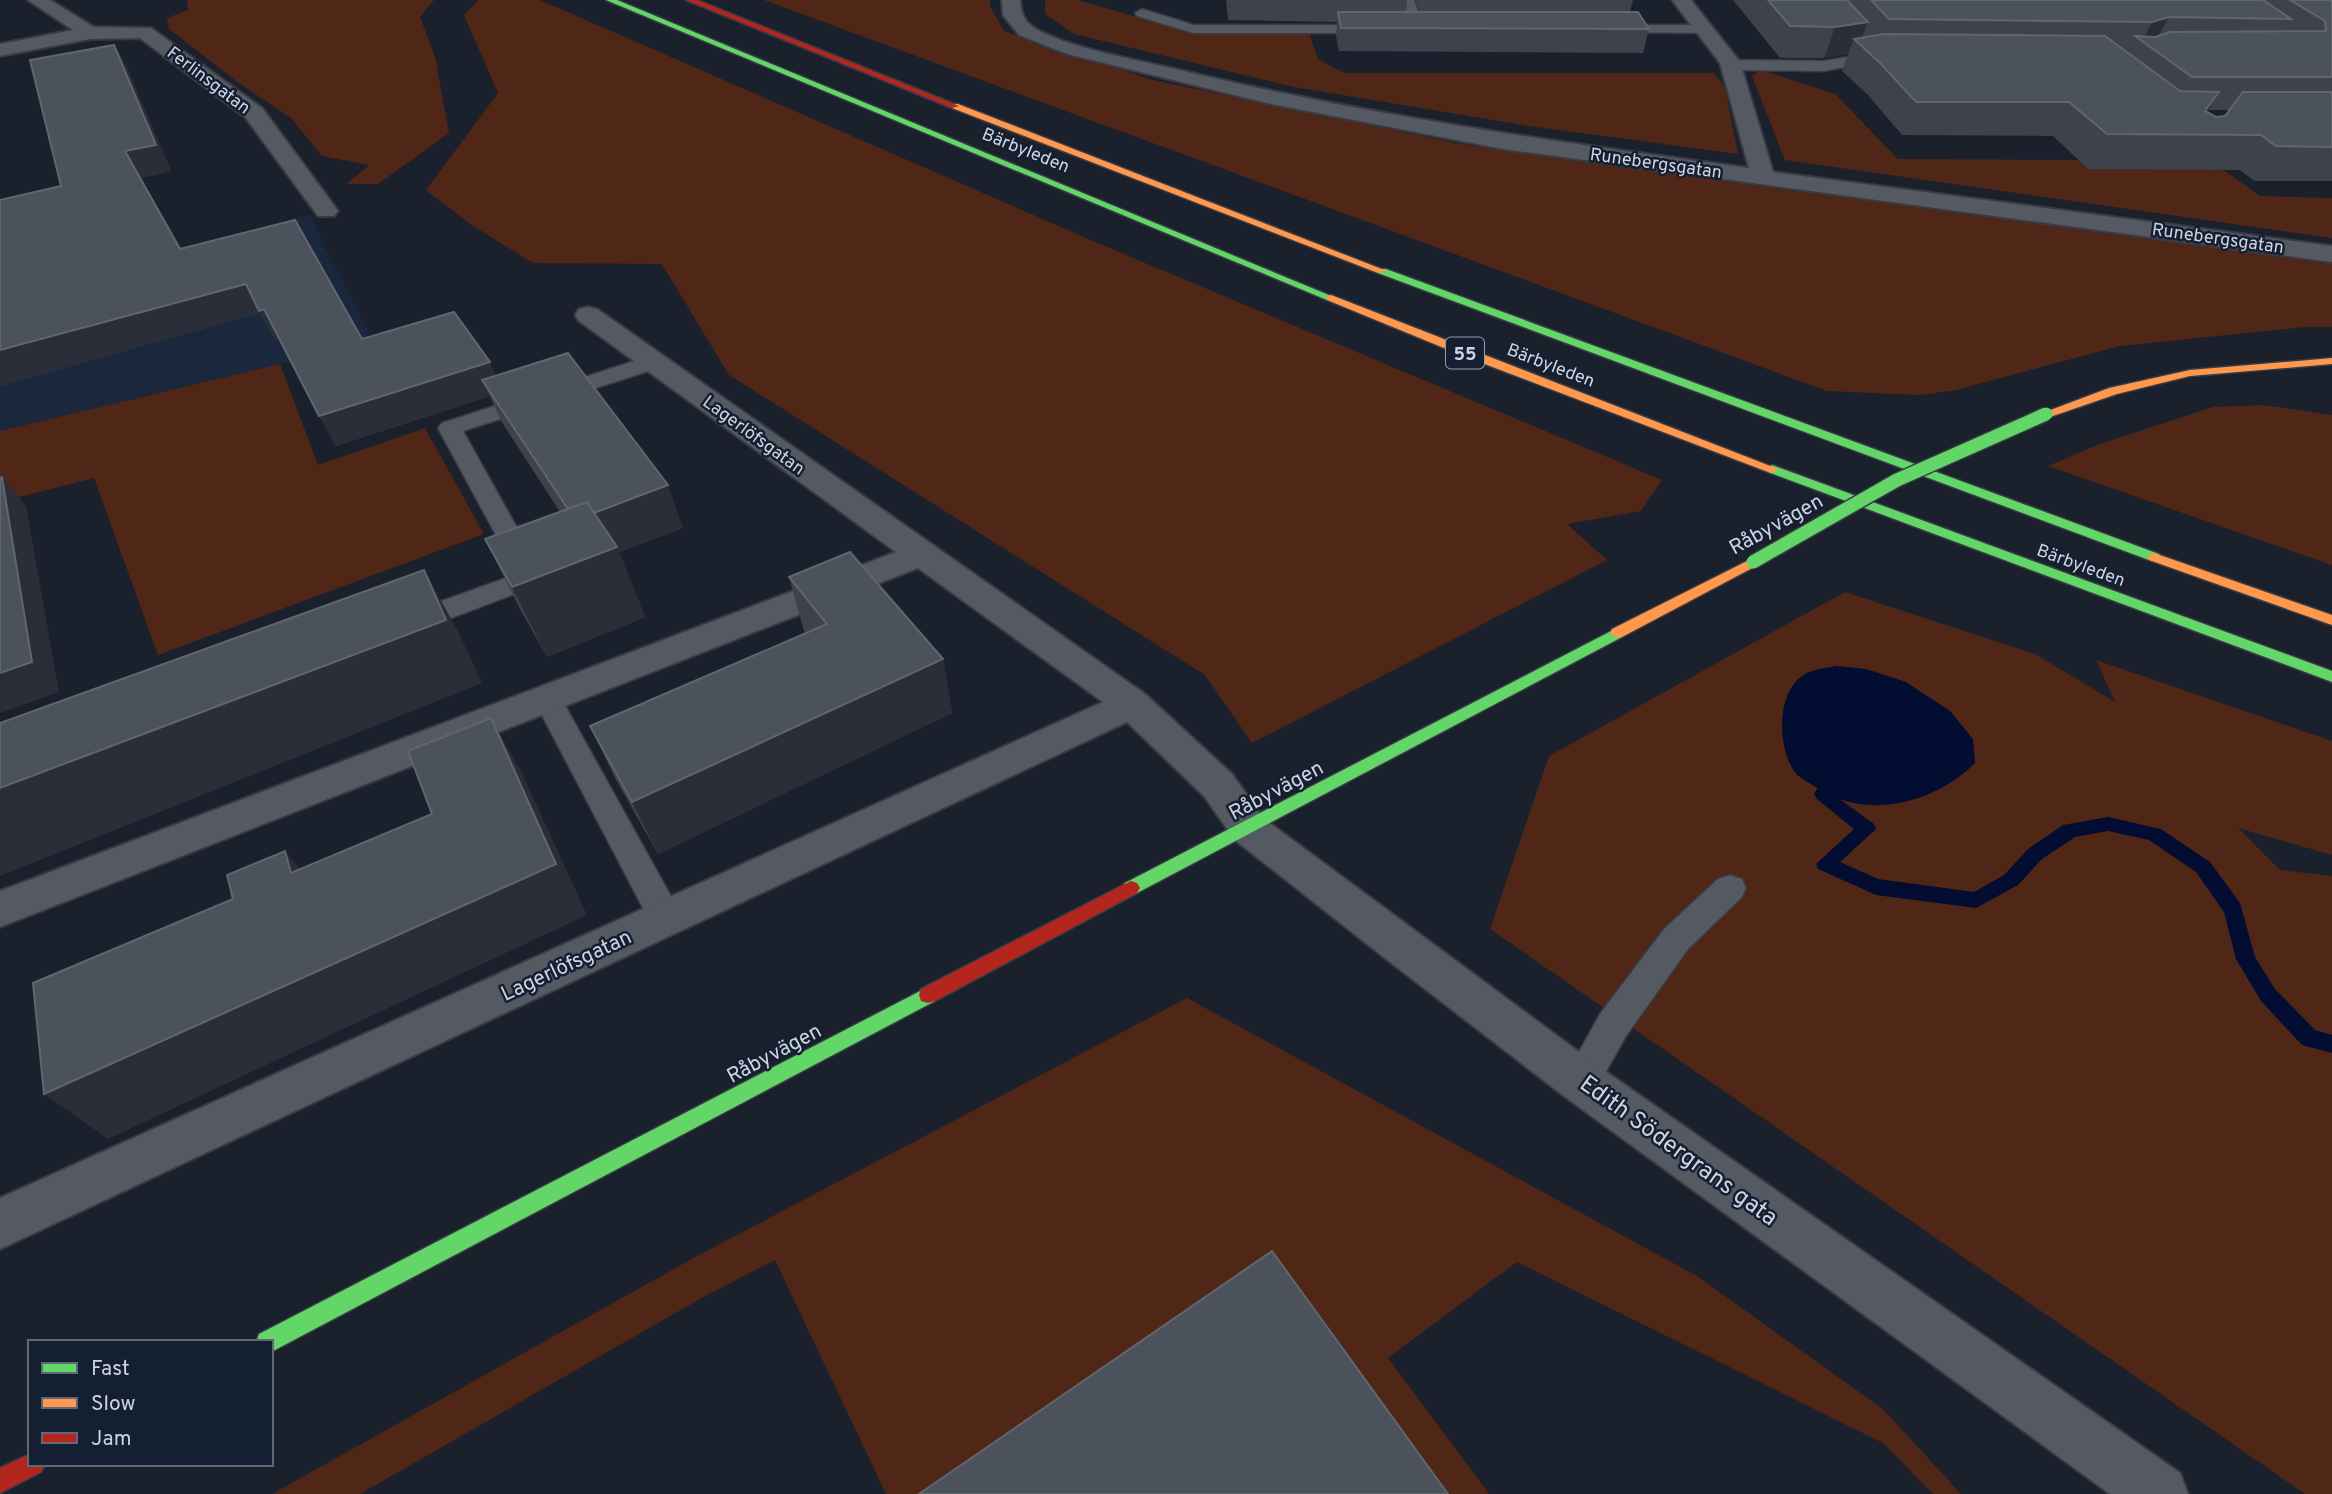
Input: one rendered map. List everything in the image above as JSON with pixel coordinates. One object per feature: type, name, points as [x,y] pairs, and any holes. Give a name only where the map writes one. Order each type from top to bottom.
[{"type":"main road","name":"Bärbyleden","points":[[610,0],[1465,353],[2039,570],[2332,677]]},
{"type":"main road","name":"Bärbyleden","points":[[690,0],[1503,318],[2070,528],[2332,620]]},
{"type":"main road","name":"Råbyvägen","points":[[271,1340],[1249,829],[1753,562],[1897,480],[2046,414],[2113,391],[2190,373],[2332,361]]},
{"type":"main road","points":[[0,1481],[29,1466]]},
{"type":"street","points":[[37,0],[90,33]]},
{"type":"street","name":"Runebergsgatan","points":[[1011,0],[1012,15],[1026,31],[1074,50],[1271,98],[1503,142],[2332,254]]},
{"type":"street","points":[[1681,0],[1731,65],[1763,177]]},
{"type":"street","name":"Ferlinsgatan","points":[[0,50],[90,33],[144,32],[254,113],[326,211]]},
{"type":"street","name":"Lagerlöfsgatan","points":[[588,316],[1132,704],[1218,785]]},
{"type":"street","points":[[0,909],[920,555]]},
{"type":"street","name":"Lagerlöfsgatan","points":[[0,1224],[1132,704]]},
{"type":"street","name":"Edith Södergrans gata","points":[[1218,785],[1249,829],[1581,1081],[2159,1494]]},
{"type":"lane","points":[[1142,13],[1193,29],[1410,29],[1407,0]]},
{"type":"lane","points":[[1595,29],[1704,29]]},
{"type":"lane","points":[[1731,65],[1824,66],[1873,55]]},
{"type":"lane","points":[[389,631],[532,578],[450,428],[653,362]]},
{"type":"lane","points":[[547,698],[666,919]]},
{"type":"lane","points":[[1581,1081],[1613,1025],[1676,939],[1730,888]]},
{"type":"shaded area","points":[[187,0],[434,0],[420,17],[435,57],[449,133],[378,184],[347,184],[369,165],[322,156],[291,118],[236,81],[169,29],[167,18],[188,10]]},
{"type":"shaded area","points":[[478,0],[540,0],[1100,244],[1662,480],[1641,511],[1567,524],[1607,560],[1252,743],[1205,675],[729,375],[662,264],[533,263],[470,224],[426,190],[498,93],[464,15]]},
{"type":"shaded area","points":[[764,0],[990,0],[990,6],[1004,31],[1153,80],[1461,144],[2332,263],[2332,327],[2305,327],[2120,346],[1956,390],[1921,395],[1827,391]]},
{"type":"shaded area","points":[[1045,0],[1077,0],[1179,29],[1309,33],[1318,59],[1344,73],[1714,73],[1725,87],[1738,154],[1529,126],[1294,87],[1074,34],[1045,14]]},
{"type":"shaded area","points":[[1761,70],[1835,94],[1898,159],[2079,160],[2088,169],[2225,171],[2260,196],[2332,198],[2332,238],[1785,160],[1752,76]]},
{"type":"shaded area","points":[[311,215],[323,244],[374,342],[0,431],[0,292]]},
{"type":"shaded area","points":[[280,364],[318,465],[425,428],[484,534],[158,655],[94,478],[0,502],[0,431]]},
{"type":"shaded area","points":[[2263,405],[2332,415],[2332,565],[2048,466],[2097,445],[2213,407]]},
{"type":"shaded area","points":[[1845,592],[2035,654],[2115,702],[2096,660],[2332,741],[2332,855],[2238,828],[2280,870],[2332,876],[2332,1494],[2305,1494],[1490,929],[1549,756]]},
{"type":"shaded area","points":[[1836,666],[1866,669],[1906,682],[1950,711],[1973,739],[1975,763],[1958,778],[1939,789],[1896,804],[1852,803],[1831,796],[1802,778],[1794,771],[1784,748],[1784,706],[1796,682],[1805,674]]},
{"type":"shaded area","points":[[1187,998],[1697,1276],[1884,1410],[1961,1494],[1933,1494],[1883,1443],[1517,1262],[1388,1358],[1489,1494],[886,1494],[775,1260],[707,1295],[360,1494],[272,1494],[697,1256]]},
{"type":"building","points":[[1768,0],[1847,0],[1868,22],[1835,27],[1790,26]]},
{"type":"building","points":[[1871,0],[2263,0],[2291,19],[2169,17],[2152,22],[1889,19]]},
{"type":"building","points":[[2290,0],[2332,0],[2332,77],[2192,77],[2135,36],[2155,37],[2170,32],[2326,31],[2325,21]]},
{"type":"building","points":[[1338,12],[1638,12],[1649,29],[1341,28]]},
{"type":"building","points":[[1884,34],[2105,36],[2180,91],[2219,92],[2205,111],[2216,117],[2225,116],[2243,92],[2332,92],[2332,147],[2276,146],[2261,135],[2107,134],[2069,102],[1916,102],[1854,39]]},
{"type":"building","points":[[114,45],[156,145],[125,151],[180,249],[295,220],[362,339],[454,312],[490,362],[319,416],[264,309],[259,311],[246,284],[0,350],[0,200],[61,186],[30,60]]},
{"type":"building","points":[[568,353],[668,485],[594,513],[587,502],[568,509],[482,380]]},
{"type":"building","points":[[2,477],[32,662],[0,673],[0,478]]},
{"type":"building","points":[[587,502],[617,547],[512,587],[485,539]]},
{"type":"building","points":[[850,552],[943,659],[632,802],[590,726],[827,624],[789,577]]},
{"type":"building","points":[[424,570],[446,620],[0,788],[0,723]]},
{"type":"building","points":[[491,718],[556,864],[44,1094],[33,983],[233,899],[227,875],[285,851],[291,873],[432,814],[408,751]]},
{"type":"building","points":[[1272,1251],[1448,1494],[919,1494]]},
{"type":"waterway","points":[[1823,794],[1867,829],[1825,864],[1876,887],[1976,900],[2011,880],[2035,854],[2070,830],[2108,824],[2154,834],[2203,867],[2233,909],[2246,959],[2268,995],[2309,1038],[2332,1044]]},
{"type":"traffic: fast","points":[[610,0],[1331,298]]},
{"type":"traffic: fast","points":[[1382,271],[2154,557]]},
{"type":"traffic: fast","points":[[1753,562],[1897,480],[2046,414]]},
{"type":"traffic: fast","points":[[1772,469],[2332,677]]},
{"type":"traffic: fast","points":[[1131,888],[1617,633]]},
{"type":"traffic: fast","points":[[271,1340],[928,995]]},
{"type":"traffic: slow","points":[[955,106],[1382,271]]},
{"type":"traffic: slow","points":[[1331,298],[1465,353],[1772,469]]},
{"type":"traffic: slow","points":[[2046,414],[2113,391],[2190,373],[2332,361]]},
{"type":"traffic: slow","points":[[2154,557],[2332,620]]},
{"type":"traffic: slow","points":[[1617,633],[1753,562]]},
{"type":"traffic: jam","points":[[690,0],[955,106]]},
{"type":"traffic: jam","points":[[928,995],[1131,888]]},
{"type":"traffic: jam","points":[[0,1481],[29,1466]]}]
